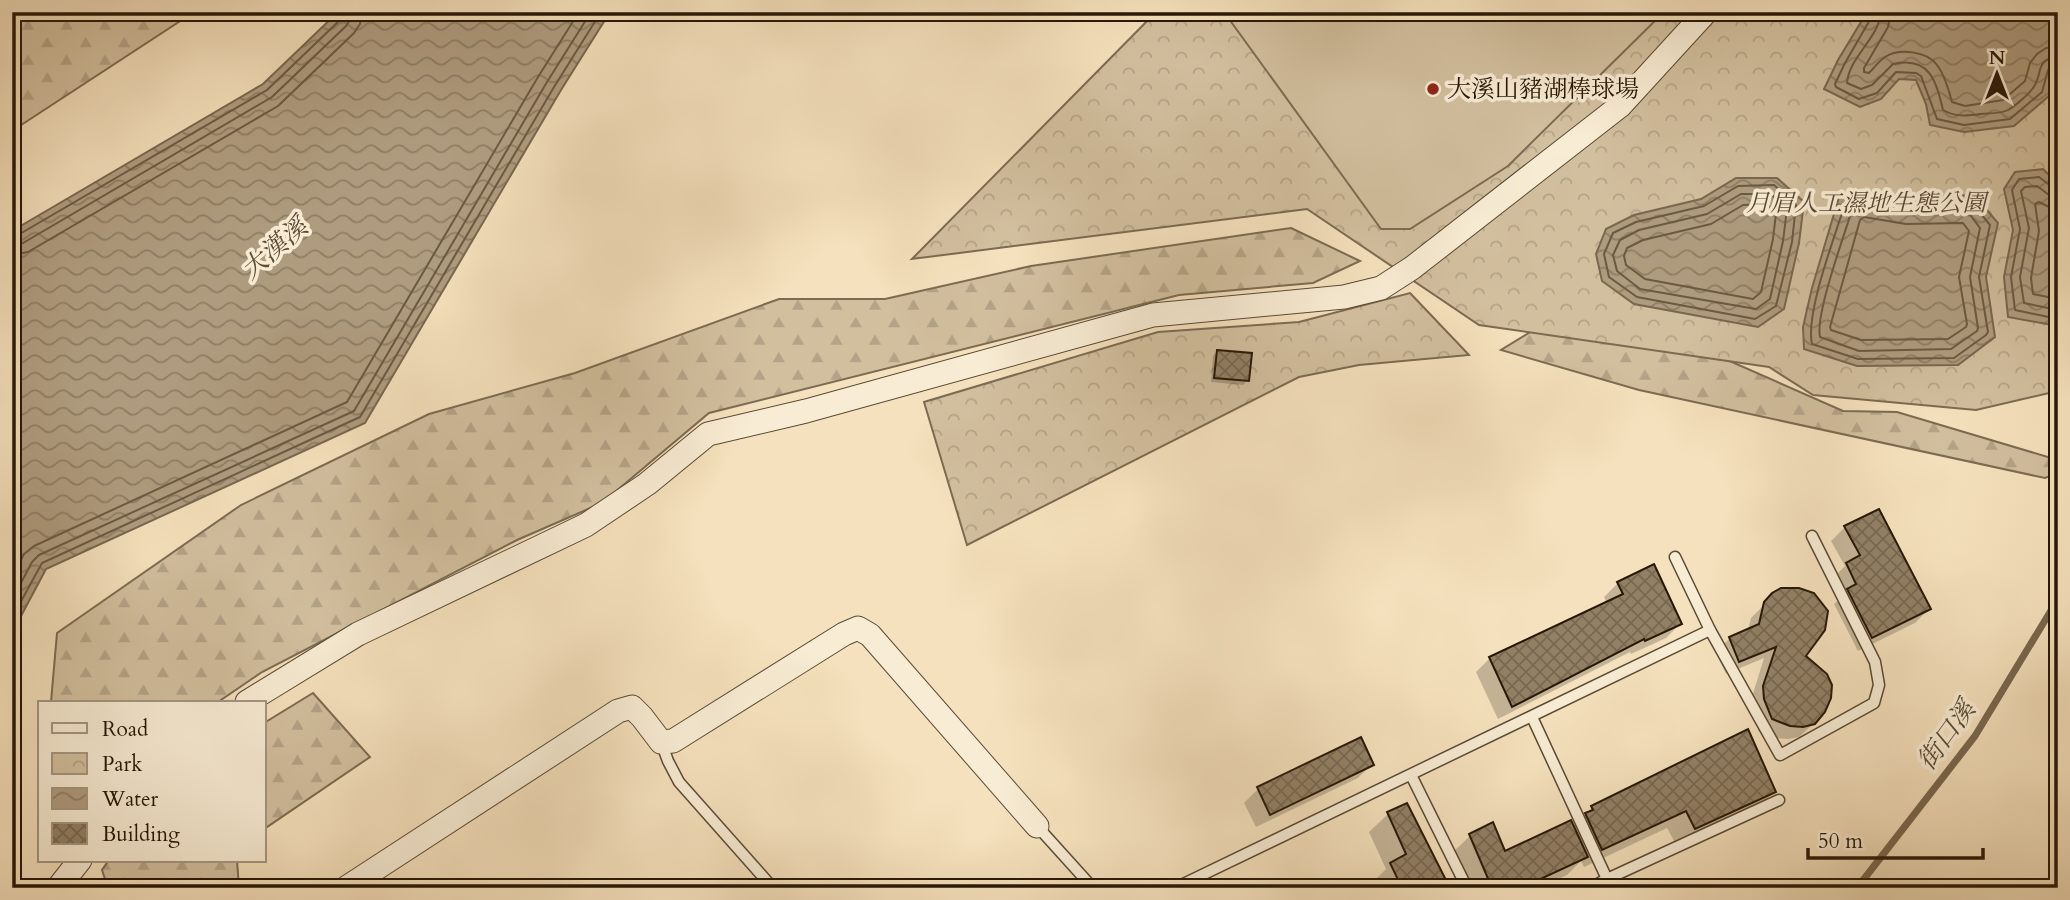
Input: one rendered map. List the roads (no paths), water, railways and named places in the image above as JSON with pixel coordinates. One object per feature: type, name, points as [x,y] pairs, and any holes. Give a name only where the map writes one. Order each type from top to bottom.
[{"type":"street","points":[[249,701],[358,635],[586,525],[648,484],[708,434],[806,411],[1153,315],[1345,297],[1381,288],[1412,268],[1620,106],[1706,12]]},
{"type":"street","points":[[346,888],[618,711],[632,707],[661,742],[673,741],[844,634],[859,628],[870,635],[1037,826]]},
{"type":"street","points":[[58,888],[78,862]]},
{"type":"lane","points":[[1675,557],[1710,630],[1780,755],[1874,704],[1878,685],[1875,662],[1812,536]]},
{"type":"lane","points":[[1175,888],[1710,630]]},
{"type":"lane","points":[[1532,717],[1607,879]]},
{"type":"lane","points":[[661,742],[679,782],[773,888]]},
{"type":"lane","points":[[1411,775],[1467,888]]},
{"type":"lane","points":[[1590,888],[1779,800]]},
{"type":"lane","points":[[1037,826],[1093,888]]},
{"type":"water","name":"大漢溪","points":[[338,12],[610,12],[561,90],[365,423],[46,569],[12,633],[12,231],[263,84]]},
{"type":"water","points":[[1867,12],[2058,12],[2055,18],[2057,64],[2049,96],[2014,126],[1964,132],[1930,125],[1926,104],[1916,80],[1899,79],[1881,99],[1860,107],[1824,89]]},
{"type":"water","points":[[2043,169],[2058,184],[2058,326],[2008,317],[2004,277],[2013,230],[2004,189],[2015,172]]},
{"type":"water","points":[[1736,178],[1777,178],[1804,202],[1799,243],[1784,309],[1758,327],[1634,304],[1602,281],[1596,254],[1606,229],[1634,215],[1701,199]]},
{"type":"water","points":[[1857,189],[1906,198],[1974,195],[1998,223],[1986,277],[1995,337],[1958,365],[1857,366],[1804,349],[1803,327],[1839,197]]},
{"type":"waterway","name":"街口溪","points":[[1857,888],[1975,736],[2058,599]]},
{"type":"place","name":"大溪山豬湖棒球場","points":[[1433,89]]},
{"type":"park label","name":"月眉人工濕地生態公園","points":[[1866,203]]}]
